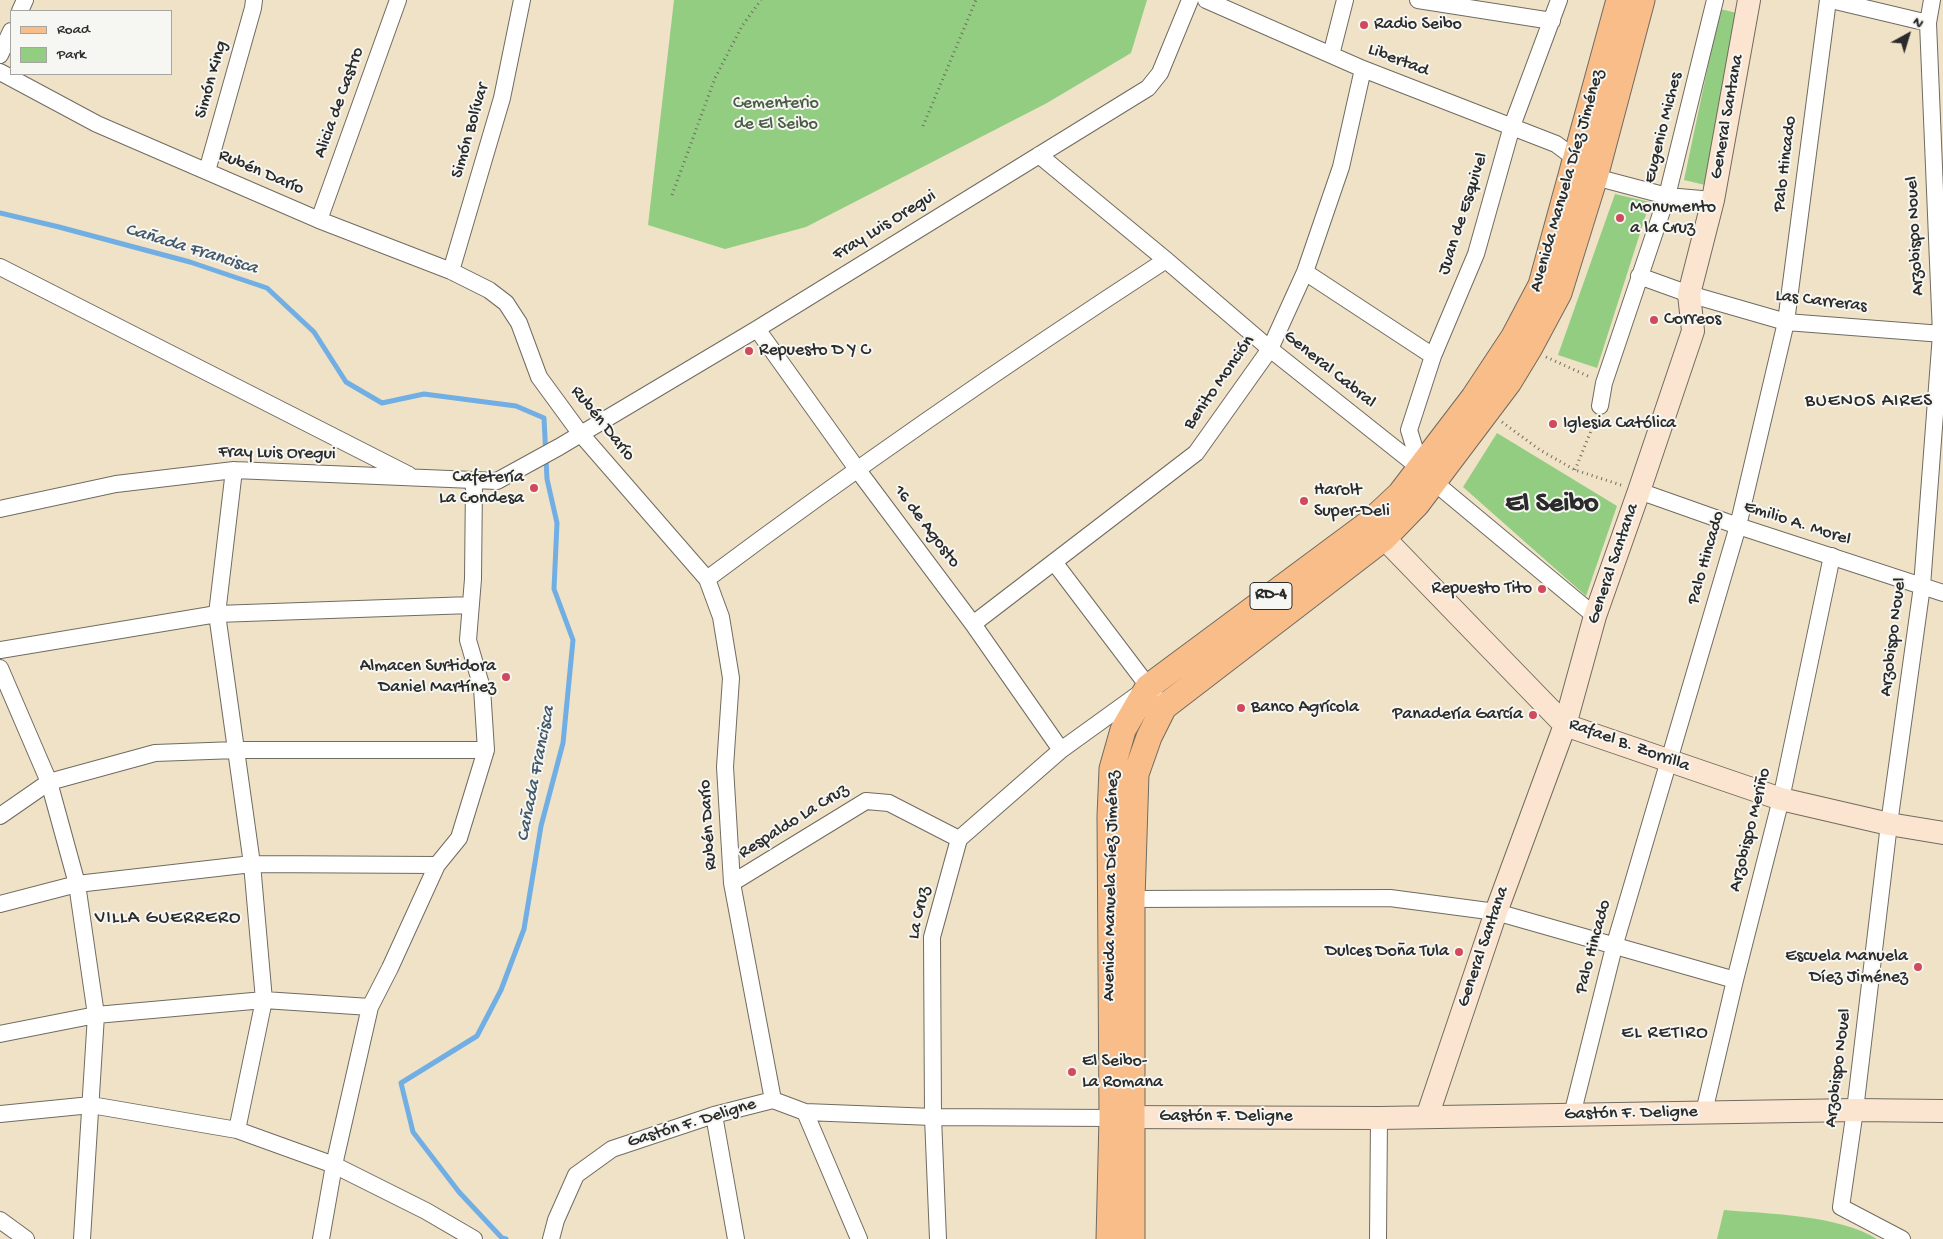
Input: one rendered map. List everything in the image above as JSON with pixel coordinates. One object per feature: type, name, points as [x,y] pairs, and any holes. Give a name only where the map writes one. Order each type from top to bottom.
[{"type":"main road","name":"Avenida Manuela Díez Jiménez","points":[[1110,1239],[1122,1117],[1136,774],[1149,737],[1164,707],[1384,538],[1417,504],[1428,476],[1474,397],[1513,338],[1541,285],[1619,0]]},
{"type":"main road","name":"Avenida Manuela Díez Jiménez","points":[[1132,1239],[1122,1117],[1110,816],[1112,769],[1123,730],[1148,687],[1369,523],[1400,494],[1428,476],[1488,411],[1509,382],[1529,350],[1559,293],[1595,177],[1642,0]]},
{"type":"street","name":"Simón King","points":[[207,171],[254,0]]},
{"type":"street","name":"Alicia de Castro","points":[[319,220],[398,0]]},
{"type":"street","name":"Simón Bolívar","points":[[451,271],[502,98],[522,0]]},
{"type":"street","name":"Fray Luis Oregui","points":[[0,509],[116,484],[234,470],[497,481],[559,447],[757,329],[1148,88],[1160,73],[1190,0]]},
{"type":"street","name":"Libertad","points":[[1206,0],[1363,69],[1556,144],[1595,177]]},
{"type":"street","points":[[1331,55],[1344,0]]},
{"type":"street","points":[[1418,0],[1493,6],[1552,21]]},
{"type":"street","name":"Juan de Esquivel","points":[[1428,476],[1409,430],[1433,356],[1476,254],[1512,126],[1560,0]]},
{"type":"street","name":"Eugenio Miches","points":[[1600,406],[1604,383],[1667,196],[1716,0]]},
{"type":"street","name":"General Santana","points":[[1428,1116],[1496,912],[1565,725],[1594,616],[1639,491],[1692,331],[1689,294],[1713,200],[1749,0]]},
{"type":"street","points":[[1830,0],[1928,23]]},
{"type":"street","name":"Palo Hincado","points":[[1572,1115],[1614,947],[1738,526],[1786,322],[1830,0]]},
{"type":"street","name":"Arzobispo Nouel","points":[[1902,1239],[1841,1207],[1855,1110],[1889,824],[1922,586],[1942,334],[1928,23],[1932,0]]},
{"type":"street","points":[[0,55],[10,33]]},
{"type":"street","name":"Benito Monción","points":[[973,624],[1196,453],[1270,349],[1305,272],[1341,167],[1363,69]]},
{"type":"street","name":"Rubén Darío","points":[[0,72],[97,124],[319,220],[451,271],[489,290],[506,303],[519,323],[539,377],[580,433],[707,579],[721,617],[731,678],[725,767],[732,883],[773,1100]]},
{"type":"street","name":"General Cabral","points":[[1039,155],[1270,349],[1428,476],[1594,616]]},
{"type":"street","points":[[1595,177],[1667,196],[1713,200]]},
{"type":"street","points":[[707,579],[857,469],[1013,360],[1166,260]]},
{"type":"street","points":[[0,267],[415,478]]},
{"type":"street","points":[[1305,272],[1433,356]]},
{"type":"street","name":"Las Carreras","points":[[1639,276],[1689,294],[1786,322],[1942,334]]},
{"type":"street","name":"16 de Agosto","points":[[757,329],[857,469],[973,624],[1061,750]]},
{"type":"street","points":[[234,470],[217,614],[252,864],[264,1000],[237,1130]]},
{"type":"street","points":[[321,1239],[334,1165],[370,1007],[437,865],[459,838],[486,750],[482,688],[468,640],[471,605],[474,481]]},
{"type":"street","name":"Emilio A. Morel","points":[[1639,491],[1738,526],[1943,593]]},
{"type":"street","name":"Rafael B. Zorrilla","points":[[1384,538],[1565,725],[1781,799],[1889,824],[1943,833]]},
{"type":"street","name":"Arzobispo Meriño","points":[[1704,1112],[1781,799],[1832,556]]},
{"type":"street","points":[[1054,562],[1164,707]]},
{"type":"street","points":[[0,650],[217,614],[471,605]]},
{"type":"street","points":[[0,668],[49,782],[77,884],[96,1015],[82,1239]]},
{"type":"street","points":[[959,839],[1061,750],[1148,687]]},
{"type":"street","points":[[0,816],[49,782],[154,752],[236,750],[486,750]]},
{"type":"street","name":"Respaldo La Cruz","points":[[732,883],[866,801],[890,803],[959,839]]},
{"type":"street","name":"La Cruz","points":[[938,1239],[932,1117],[932,937],[959,839]]},
{"type":"street","points":[[0,904],[77,884],[252,864],[437,865]]},
{"type":"street","points":[[1132,899],[1390,898],[1496,912],[1735,980]]},
{"type":"street","points":[[0,1034],[96,1015],[264,1000],[370,1007]]},
{"type":"street","name":"Gastón F. Deligne","points":[[551,1239],[556,1220],[576,1175],[612,1149],[714,1115],[773,1100],[805,1112],[932,1117],[1379,1118],[1855,1110],[1943,1111]]},
{"type":"street","points":[[0,1114],[91,1105],[237,1130],[334,1165],[426,1211],[468,1238]]},
{"type":"street","points":[[805,1112],[859,1239]]},
{"type":"street","points":[[714,1115],[736,1239]]},
{"type":"street","points":[[1378,1239],[1379,1118]]},
{"type":"street","points":[[0,1220],[26,1239]]},
{"type":"path","points":[[672,195],[716,78],[742,26],[761,0]]},
{"type":"path","points":[[923,126],[976,0]]},
{"type":"path","points":[[1529,350],[1604,383]]},
{"type":"path","points":[[1575,470],[1600,406]]},
{"type":"path","points":[[1488,411],[1540,450],[1575,470],[1639,491]]},
{"type":"green space","name":"Cementerio de El Seibo","points":[[674,0],[1147,0],[1131,53],[1047,103],[806,227],[725,249],[648,225]]},
{"type":"green space","points":[[1720,9],[1741,14],[1705,185],[1684,180]]},
{"type":"green space","points":[[1615,194],[1650,202],[1597,368],[1558,355]]},
{"type":"green space","points":[[1497,433],[1617,506],[1586,596],[1463,487]]},
{"type":"green space","points":[[1724,1210],[1824,1220],[1861,1231],[1877,1239],[1717,1239]]},
{"type":"waterway","name":"Cañada Francisca","points":[[0,213],[190,262],[267,288],[314,332],[346,382],[382,403],[424,394],[516,406],[544,418],[547,479],[557,523],[554,589],[573,640],[563,743],[541,826],[524,929],[501,990],[477,1036],[401,1083],[413,1132],[459,1192],[502,1238],[506,1239]]},
{"type":"place","name":"Radio Seibo","points":[[1364,25]]},
{"type":"place","name":"Monumento a la Cruz","points":[[1620,218]]},
{"type":"place","name":"Correos","points":[[1654,320]]},
{"type":"place","name":"Repuesto D Y C","points":[[749,351]]},
{"type":"place","name":"Iglesia Católica","points":[[1553,424]]},
{"type":"place","name":"Cafetería La Condesa","points":[[534,488]]},
{"type":"place","name":"Harolt Super-Deli","points":[[1304,501]]},
{"type":"place","name":"Repuesto Tito","points":[[1542,589]]},
{"type":"place","name":"Almacen Surtidora Daniel Martínez","points":[[506,677]]},
{"type":"place","name":"Banco Agrícola","points":[[1241,708]]},
{"type":"place","name":"Panadería García","points":[[1533,715]]},
{"type":"place","name":"Dulces Doña Tula","points":[[1459,952]]},
{"type":"place","name":"Escuela Manuela Díez Jiménez","points":[[1918,967]]},
{"type":"place","name":"El Seibo- La Romana","points":[[1072,1072]]},
{"type":"district","name":"BUENOS AIRES","points":[[1869,402]]},
{"type":"district","name":"El Seibo","points":[[1552,506]]},
{"type":"district","name":"VILLA GUERRERO","points":[[168,919]]},
{"type":"district","name":"EL RETIRO","points":[[1665,1034]]}]
